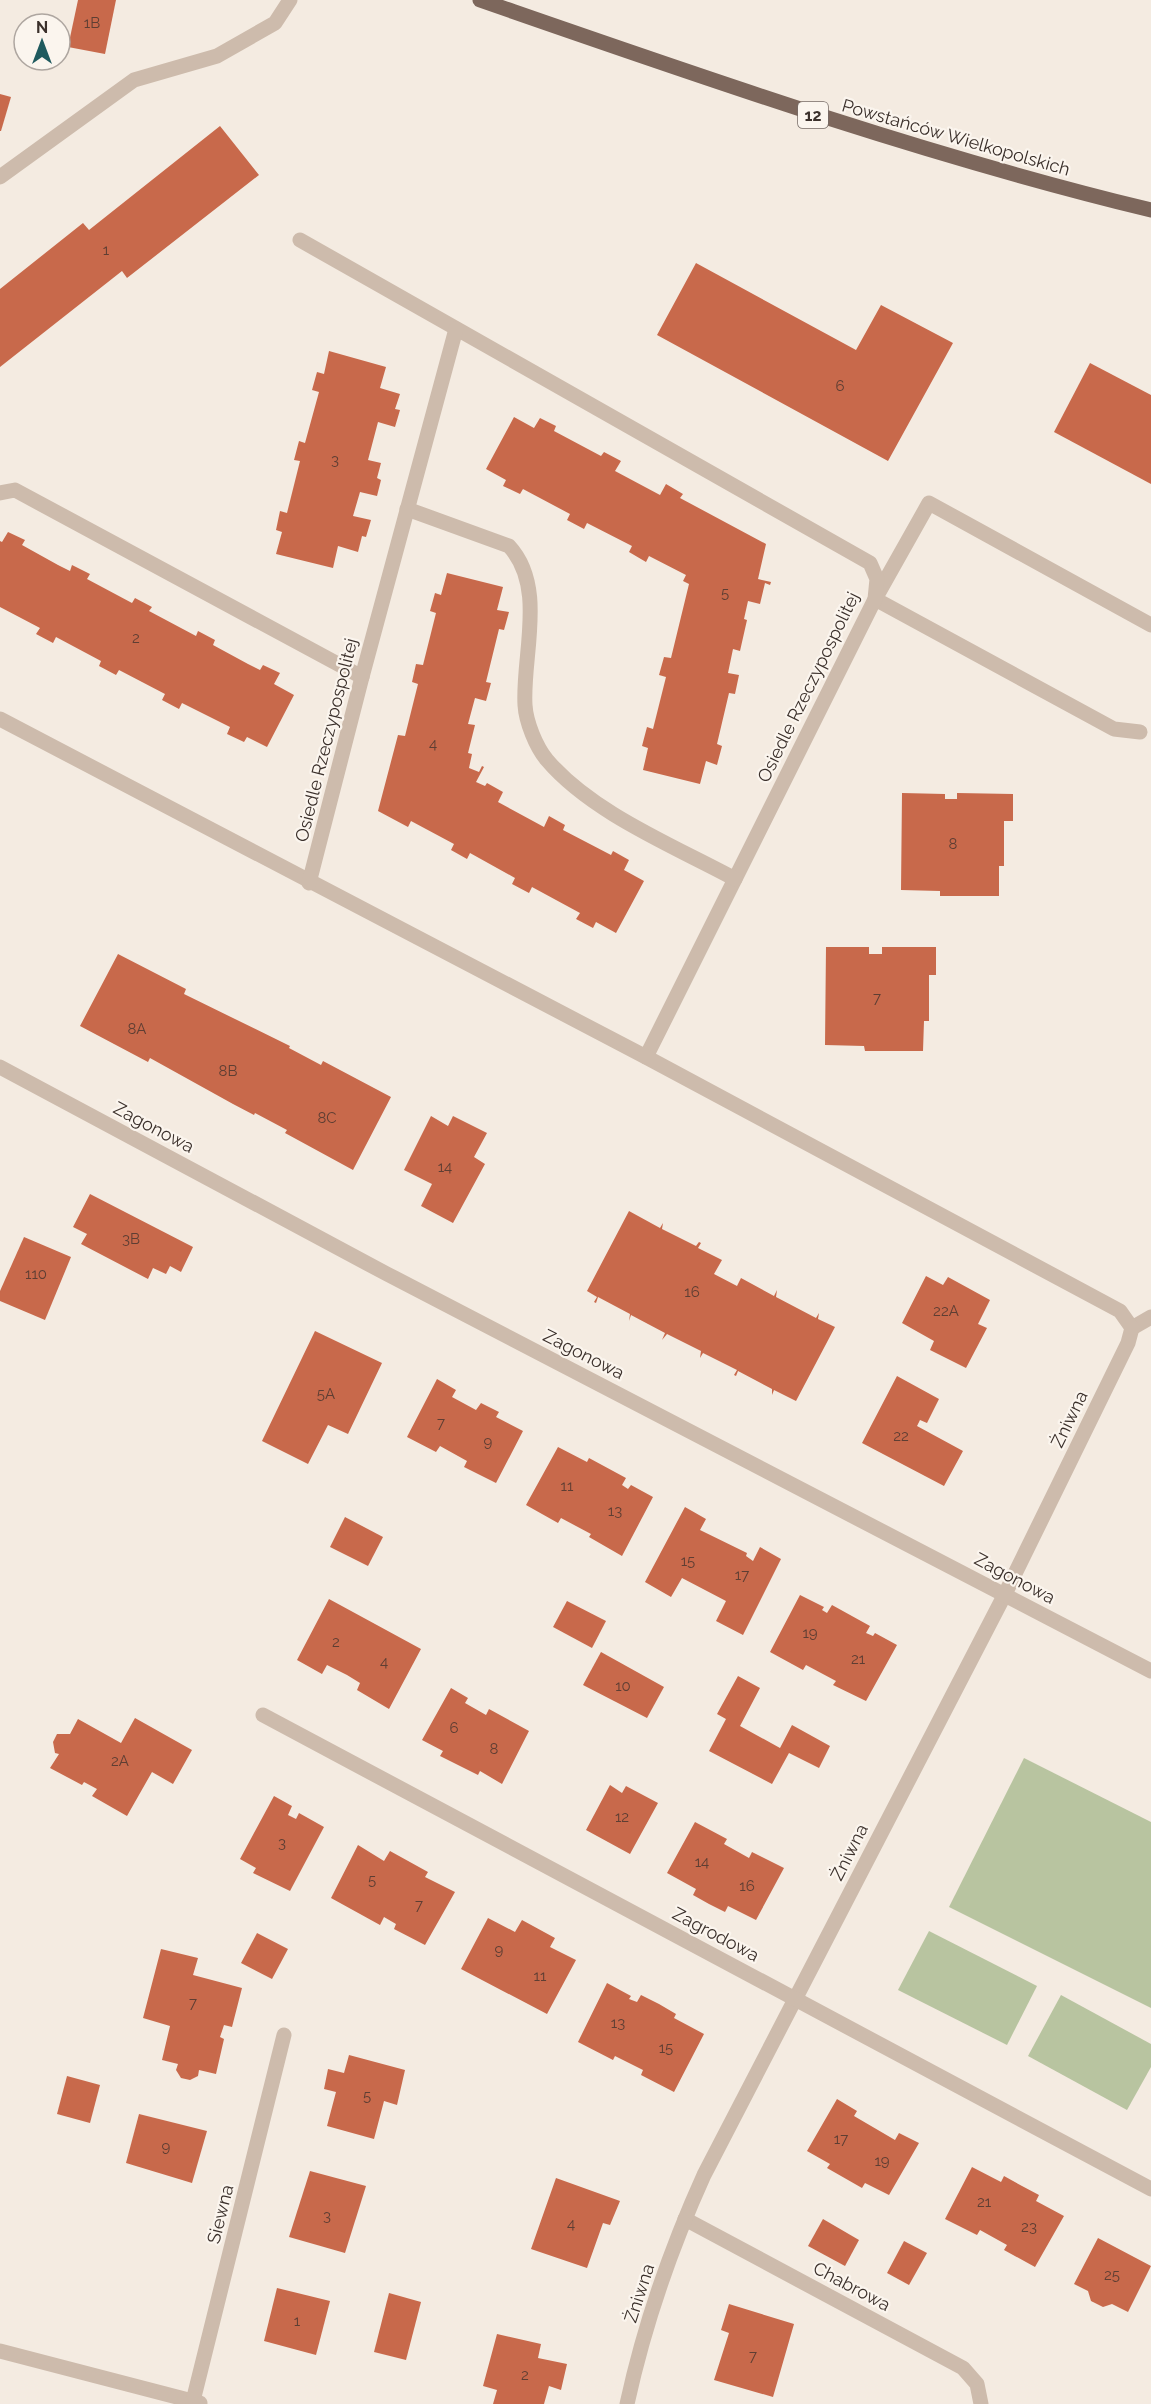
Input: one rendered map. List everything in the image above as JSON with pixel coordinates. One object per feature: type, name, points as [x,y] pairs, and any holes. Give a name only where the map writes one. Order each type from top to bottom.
[{"type":"main road","name":"Powstańców Wielkopolskich","points":[[480,0],[804,112],[1058,188],[1151,210]]},
{"type":"street","points":[[0,177],[134,80],[217,56],[275,23],[290,0]]},
{"type":"street","name":"Osiedle Rzeczypospolitej","points":[[300,240],[870,563],[877,579],[875,599],[646,1057]]},
{"type":"street","name":"Osiedle Rzeczypospolitej","points":[[309,883],[456,329]]},
{"type":"street","points":[[0,493],[15,490],[362,677]]},
{"type":"street","points":[[1140,732],[1113,729],[875,599],[929,503],[1151,625]]},
{"type":"street","points":[[407,509],[509,546],[520,559],[526,577],[531,630],[525,707],[534,738],[547,759],[591,801],[735,879]]},
{"type":"street","points":[[0,719],[309,883],[646,1057],[1120,1311],[1132,1328],[1151,1317]]},
{"type":"street","name":"Zagonowa","points":[[0,1067],[387,1274],[1151,1671]]},
{"type":"street","name":"Żniwna","points":[[627,2404],[634,2372],[685,2218],[795,1999],[1005,1594],[1128,1343],[1132,1328]]},
{"type":"street","name":"Zagrodowa","points":[[263,1715],[1151,2189]]},
{"type":"street","name":"Siewna","points":[[0,2351],[198,2403],[284,2035]]},
{"type":"street","name":"Chabrowa","points":[[685,2218],[963,2368],[977,2384],[981,2404]]},
{"type":"green space","points":[[1024,1758],[1151,1822],[1151,2008],[949,1907]]},
{"type":"green space","points":[[929,1931],[1037,1986],[1007,2045],[898,1990]]},
{"type":"green space","points":[[1061,1995],[1151,2044],[1151,2067],[1127,2110],[1028,2056]]},
{"type":"building","points":[[78,0],[116,0],[105,54],[72,48],[72,28]]},
{"type":"building","points":[[0,94],[11,97],[1,131],[0,131]]},
{"type":"building","points":[[220,126],[259,175],[127,278],[122,271],[0,367],[0,289],[83,223],[89,230]]},
{"type":"building","points":[[696,263],[856,350],[881,305],[953,343],[888,461],[657,335]]},
{"type":"building","points":[[329,351],[386,367],[380,388],[400,394],[395,409],[400,410],[395,427],[378,422],[368,460],[381,463],[377,478],[381,480],[377,496],[360,492],[353,516],[371,520],[366,537],[362,536],[358,552],[338,546],[333,568],[276,554],[282,532],[276,530],[280,511],[287,513],[300,461],[294,460],[299,441],[305,443],[319,392],[312,390],[317,372],[324,374]]},
{"type":"building","points":[[1090,363],[1151,395],[1151,484],[1054,432]]},
{"type":"building","points":[[514,417],[534,428],[540,418],[556,426],[554,431],[601,456],[604,452],[621,461],[615,471],[660,495],[666,484],[683,494],[680,498],[766,544],[758,579],[771,582],[770,585],[765,583],[760,604],[748,601],[744,619],[747,620],[740,651],[733,649],[728,673],[739,675],[735,694],[729,693],[717,744],[722,746],[717,765],[706,761],[700,784],[643,770],[648,748],[642,746],[647,727],[653,729],[666,677],[659,675],[664,657],[671,658],[689,584],[683,581],[686,575],[649,556],[646,562],[629,552],[632,546],[587,523],[584,529],[567,520],[570,514],[523,489],[520,494],[503,486],[506,480],[486,469]]},
{"type":"building","points":[[8,532],[25,540],[22,545],[58,565],[70,571],[72,565],[90,574],[87,579],[132,603],[135,598],[152,607],[149,611],[196,636],[198,631],[215,640],[213,645],[248,664],[260,670],[263,665],[280,673],[274,684],[294,695],[267,747],[247,737],[244,742],[227,734],[230,727],[182,703],[179,709],[162,700],[165,694],[119,670],[116,675],[99,666],[101,661],[56,637],[53,643],[36,634],[40,628],[0,607],[0,541],[2,542]]},
{"type":"building","points":[[447,573],[503,587],[497,610],[509,612],[504,630],[499,629],[486,682],[491,683],[486,701],[475,698],[468,724],[475,725],[468,753],[472,754],[469,768],[479,772],[482,766],[484,767],[476,782],[485,786],[487,783],[503,792],[498,802],[544,827],[549,816],[565,825],[563,830],[611,855],[613,851],[629,860],[624,870],[644,881],[616,933],[596,922],[593,928],[576,919],[580,913],[532,887],[529,893],[512,884],[515,878],[470,853],[467,859],[451,850],[454,844],[411,821],[408,827],[378,811],[398,735],[405,736],[418,684],[412,682],[416,664],[423,665],[436,613],[430,611],[435,593],[441,595]]},
{"type":"building","points":[[902,793],[945,794],[945,799],[957,799],[957,793],[1013,794],[1013,821],[1004,821],[1004,866],[999,866],[999,896],[940,896],[940,891],[901,890]]},
{"type":"building","points":[[826,947],[869,947],[869,954],[882,954],[882,947],[936,947],[936,975],[929,975],[929,1021],[924,1021],[923,1051],[865,1051],[864,1046],[825,1045]]},
{"type":"building","points":[[118,954],[186,989],[184,994],[290,1046],[289,1048],[321,1065],[323,1061],[391,1097],[353,1170],[285,1133],[287,1130],[255,1113],[254,1115],[150,1058],[148,1062],[80,1026]]},
{"type":"building","points":[[431,1116],[448,1126],[453,1116],[487,1133],[474,1157],[485,1164],[453,1223],[421,1206],[432,1184],[404,1170]]},
{"type":"building","points":[[90,1194],[193,1247],[181,1272],[170,1266],[166,1274],[153,1268],[148,1279],[81,1244],[87,1234],[73,1227]]},
{"type":"building","points":[[629,1211],[660,1228],[663,1223],[662,1229],[696,1246],[699,1242],[701,1243],[698,1248],[722,1260],[714,1274],[737,1286],[741,1278],[774,1296],[777,1290],[776,1297],[816,1318],[819,1313],[818,1319],[835,1327],[796,1401],[774,1390],[772,1395],[772,1389],[738,1371],[736,1376],[734,1375],[737,1370],[703,1353],[700,1358],[701,1351],[667,1334],[662,1340],[665,1333],[631,1315],[629,1321],[630,1314],[598,1297],[596,1303],[594,1302],[597,1297],[587,1291]]},
{"type":"building","points":[[24,1237],[71,1257],[45,1320],[0,1301],[0,1291]]},
{"type":"building","points":[[926,1276],[943,1285],[948,1277],[990,1300],[978,1324],[987,1328],[966,1368],[930,1350],[934,1341],[902,1323]]},
{"type":"building","points":[[315,1331],[382,1363],[348,1434],[328,1425],[308,1464],[262,1441]]},
{"type":"building","points":[[897,1376],[939,1399],[927,1423],[920,1420],[917,1426],[963,1451],[944,1486],[862,1443]]},
{"type":"building","points":[[437,1379],[456,1390],[452,1397],[476,1410],[481,1403],[499,1412],[496,1417],[523,1431],[496,1483],[464,1467],[467,1461],[440,1446],[436,1452],[407,1437]]},
{"type":"building","points":[[558,1447],[587,1462],[589,1458],[626,1478],[622,1485],[628,1489],[631,1485],[653,1497],[622,1556],[589,1537],[591,1534],[561,1518],[558,1523],[526,1505]]},
{"type":"building","points":[[685,1507],[706,1519],[700,1530],[747,1553],[746,1556],[753,1561],[760,1547],[781,1559],[743,1635],[716,1621],[726,1601],[682,1578],[671,1597],[645,1582]]},
{"type":"building","points":[[345,1517],[383,1537],[368,1566],[330,1547]]},
{"type":"building","points":[[800,1595],[824,1607],[822,1610],[827,1613],[832,1605],[870,1626],[866,1633],[873,1636],[875,1633],[897,1645],[866,1701],[833,1685],[836,1681],[806,1665],[803,1670],[770,1652]]},
{"type":"building","points":[[329,1599],[421,1649],[389,1709],[357,1690],[360,1683],[347,1675],[327,1665],[322,1674],[297,1660]]},
{"type":"building","points":[[567,1601],[606,1621],[592,1648],[553,1627]]},
{"type":"building","points":[[601,1652],[664,1687],[647,1718],[583,1685]]},
{"type":"building","points":[[738,1676],[760,1688],[740,1726],[780,1748],[792,1725],[830,1746],[819,1768],[789,1753],[772,1784],[709,1751],[726,1719],[717,1714]]},
{"type":"building","points":[[451,1688],[468,1698],[465,1703],[486,1715],[489,1709],[529,1731],[502,1784],[480,1771],[478,1775],[440,1756],[443,1751],[422,1740]]},
{"type":"building","points":[[135,1718],[192,1750],[173,1784],[152,1772],[127,1816],[92,1796],[97,1789],[84,1782],[82,1785],[50,1768],[59,1754],[55,1753],[53,1742],[57,1734],[70,1734],[78,1719],[121,1743]]},
{"type":"building","points":[[610,1785],[622,1793],[626,1786],[658,1803],[630,1854],[586,1830]]},
{"type":"building","points":[[274,1796],[292,1806],[288,1815],[296,1819],[299,1813],[324,1827],[290,1891],[253,1873],[256,1868],[240,1859]]},
{"type":"building","points":[[695,1822],[727,1839],[724,1844],[749,1858],[752,1852],[784,1868],[756,1920],[728,1906],[725,1912],[709,1904],[693,1895],[696,1889],[667,1873]]},
{"type":"building","points":[[358,1845],[384,1861],[390,1851],[428,1872],[425,1877],[455,1892],[425,1945],[394,1929],[396,1924],[384,1917],[380,1925],[331,1898]]},
{"type":"building","points":[[488,1918],[515,1932],[522,1920],[555,1938],[550,1947],[576,1960],[547,2014],[461,1969]]},
{"type":"building","points":[[257,1933],[288,1949],[272,1979],[241,1963]]},
{"type":"building","points":[[161,1949],[198,1958],[193,1975],[242,1988],[232,2027],[224,2025],[220,2037],[224,2039],[216,2074],[199,2070],[198,2076],[190,2080],[181,2078],[176,2070],[178,2064],[162,2060],[170,2026],[143,2018]]},
{"type":"building","points":[[607,1983],[631,1996],[629,1999],[637,2002],[641,1995],[659,2004],[676,2014],[674,2018],[704,2034],[674,2092],[641,2075],[643,2070],[615,2056],[613,2060],[578,2042]]},
{"type":"building","points":[[349,2055],[405,2070],[397,2105],[384,2101],[374,2139],[327,2126],[336,2092],[324,2089],[328,2069],[344,2073]]},
{"type":"building","points":[[67,2076],[100,2085],[90,2123],[57,2114]]},
{"type":"building","points":[[837,2099],[857,2111],[854,2116],[895,2140],[899,2133],[919,2143],[889,2195],[865,2183],[862,2188],[827,2168],[830,2164],[807,2151]]},
{"type":"building","points":[[139,2114],[207,2131],[192,2183],[126,2163]]},
{"type":"building","points":[[972,2167],[1001,2182],[1004,2176],[1039,2195],[1036,2201],[1064,2216],[1035,2267],[1004,2250],[1007,2245],[980,2230],[977,2235],[945,2219]]},
{"type":"building","points":[[310,2171],[366,2186],[345,2253],[289,2237]]},
{"type":"building","points":[[556,2178],[620,2201],[610,2225],[603,2223],[587,2268],[531,2249]]},
{"type":"building","points":[[823,2219],[859,2240],[845,2266],[808,2246]]},
{"type":"building","points":[[1098,2238],[1151,2266],[1128,2312],[1112,2304],[1103,2307],[1091,2301],[1088,2291],[1074,2284]]},
{"type":"building","points":[[904,2241],[927,2253],[909,2285],[887,2273]]},
{"type":"building","points":[[277,2288],[330,2301],[316,2355],[264,2341]]},
{"type":"building","points":[[389,2293],[421,2302],[406,2360],[374,2352]]},
{"type":"building","points":[[729,2304],[794,2324],[773,2397],[714,2380],[729,2333],[721,2330]]},
{"type":"building","points":[[497,2334],[541,2344],[538,2358],[567,2364],[561,2390],[549,2386],[544,2404],[493,2404],[497,2390],[483,2386]]}]
